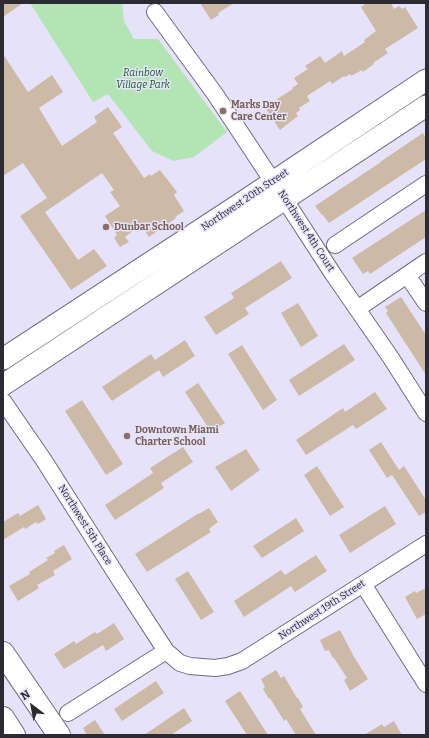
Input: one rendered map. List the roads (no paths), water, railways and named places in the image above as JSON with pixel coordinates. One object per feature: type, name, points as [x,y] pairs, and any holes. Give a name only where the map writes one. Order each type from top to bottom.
[{"type":"highway","points":[[3,653],[58,735]]},
{"type":"highway","points":[[3,718],[14,735]]},
{"type":"main road","name":"Northwest 20th Street","points":[[3,359],[274,182],[426,80]]},
{"type":"main road","points":[[3,386],[426,106]]},
{"type":"street","name":"Northwest 4th Court","points":[[155,12],[214,94],[274,182],[390,358],[420,393],[426,413]]},
{"type":"street","points":[[335,245],[426,184]]},
{"type":"street","points":[[357,309],[426,262]]},
{"type":"street","points":[[407,275],[426,303]]},
{"type":"street","name":"Northwest 5th Place","points":[[3,401],[43,459],[166,651],[180,663],[190,666],[215,668]]},
{"type":"street","name":"Northwest 19th Street","points":[[215,668],[228,666],[242,661],[426,544]]},
{"type":"street","points":[[363,584],[426,684]]},
{"type":"street","points":[[68,713],[166,651]]},
{"type":"place","name":"Marks Day Care Center","points":[[223,111]]},
{"type":"place","name":"Dunbar School","points":[[106,227]]},
{"type":"place","name":"Downtown Miami Charter School","points":[[127,436]]},
{"type":"park label","name":"Rainbow Village Park","points":[[143,78]]}]
